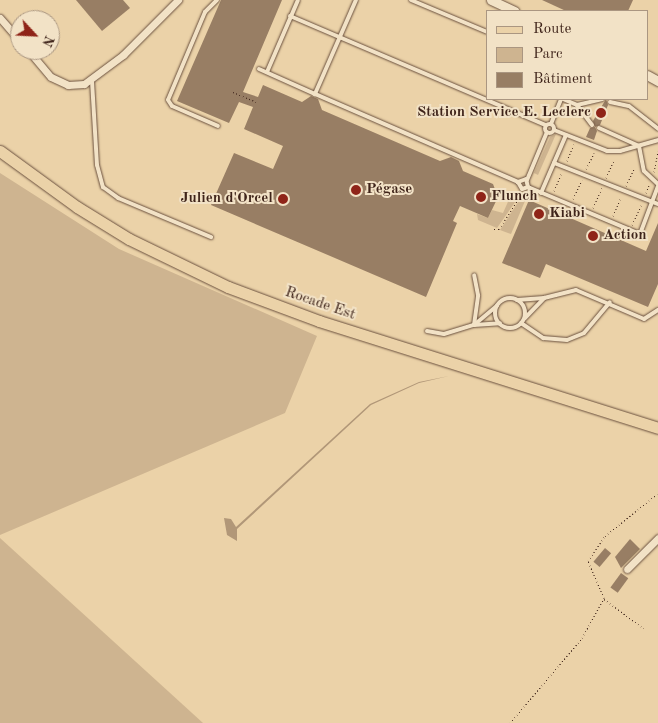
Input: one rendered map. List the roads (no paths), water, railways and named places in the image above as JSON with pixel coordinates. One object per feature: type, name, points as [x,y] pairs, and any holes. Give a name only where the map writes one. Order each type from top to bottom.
[{"type":"main road","name":"Rocade Est","points":[[0,151],[77,207],[129,239],[228,287],[319,320],[658,428]]},
{"type":"street","points":[[38,60],[59,82],[76,86],[92,81],[152,28],[178,0]]},
{"type":"street","points":[[491,0],[513,10]]},
{"type":"street","points":[[0,18],[10,30]]},
{"type":"street","points":[[627,569],[658,538]]},
{"type":"lane","points":[[217,0],[205,12],[168,100],[172,106],[218,126]]},
{"type":"lane","points":[[267,72],[296,0]]},
{"type":"lane","points":[[315,94],[356,0]]},
{"type":"lane","points":[[411,0],[486,32]]},
{"type":"lane","points":[[290,16],[486,100]]},
{"type":"lane","points":[[259,69],[518,182],[527,180]]},
{"type":"lane","points":[[92,81],[97,165],[102,187],[118,198],[211,238]]},
{"type":"lane","points":[[487,100],[546,125],[551,124]]},
{"type":"lane","points":[[551,124],[562,100]]},
{"type":"lane","points":[[564,100],[577,105],[592,125]]},
{"type":"lane","points":[[577,105],[598,100]]},
{"type":"lane","points":[[610,102],[629,106],[658,129]]},
{"type":"lane","points":[[551,124],[554,130]]},
{"type":"lane","points":[[528,187],[527,180],[547,132],[546,125]]},
{"type":"lane","points":[[599,128],[639,146]]},
{"type":"lane","points":[[547,132],[554,130],[607,151],[620,151],[658,140]]},
{"type":"lane","points":[[542,193],[566,135]]},
{"type":"lane","points":[[518,182],[522,189],[528,187],[630,231],[642,232],[658,185],[651,181],[644,171],[639,146]]},
{"type":"lane","points":[[554,163],[652,204],[658,204]]},
{"type":"lane","points":[[474,275],[478,295],[474,325]]},
{"type":"lane","points":[[474,325],[506,299],[544,298],[576,290],[610,302],[644,319],[658,310]]},
{"type":"lane","points":[[427,331],[444,334],[474,325],[500,323],[510,328],[521,323],[544,298]]},
{"type":"lane","points":[[517,300],[523,306],[524,318]]},
{"type":"lane","points":[[521,323],[544,338],[567,340],[584,333],[610,302]]},
{"type":"lane","points":[[498,305],[496,313],[500,323]]},
{"type":"place","name":"Station Service E. Leclerc","points":[[601,113]]},
{"type":"place","name":"Pégase","points":[[356,190]]},
{"type":"place","name":"Flunch","points":[[481,197]]},
{"type":"place","name":"Julien d'Orcel","points":[[283,199]]},
{"type":"place","name":"Kiabi","points":[[539,214]]},
{"type":"place","name":"Action","points":[[593,236]]}]
